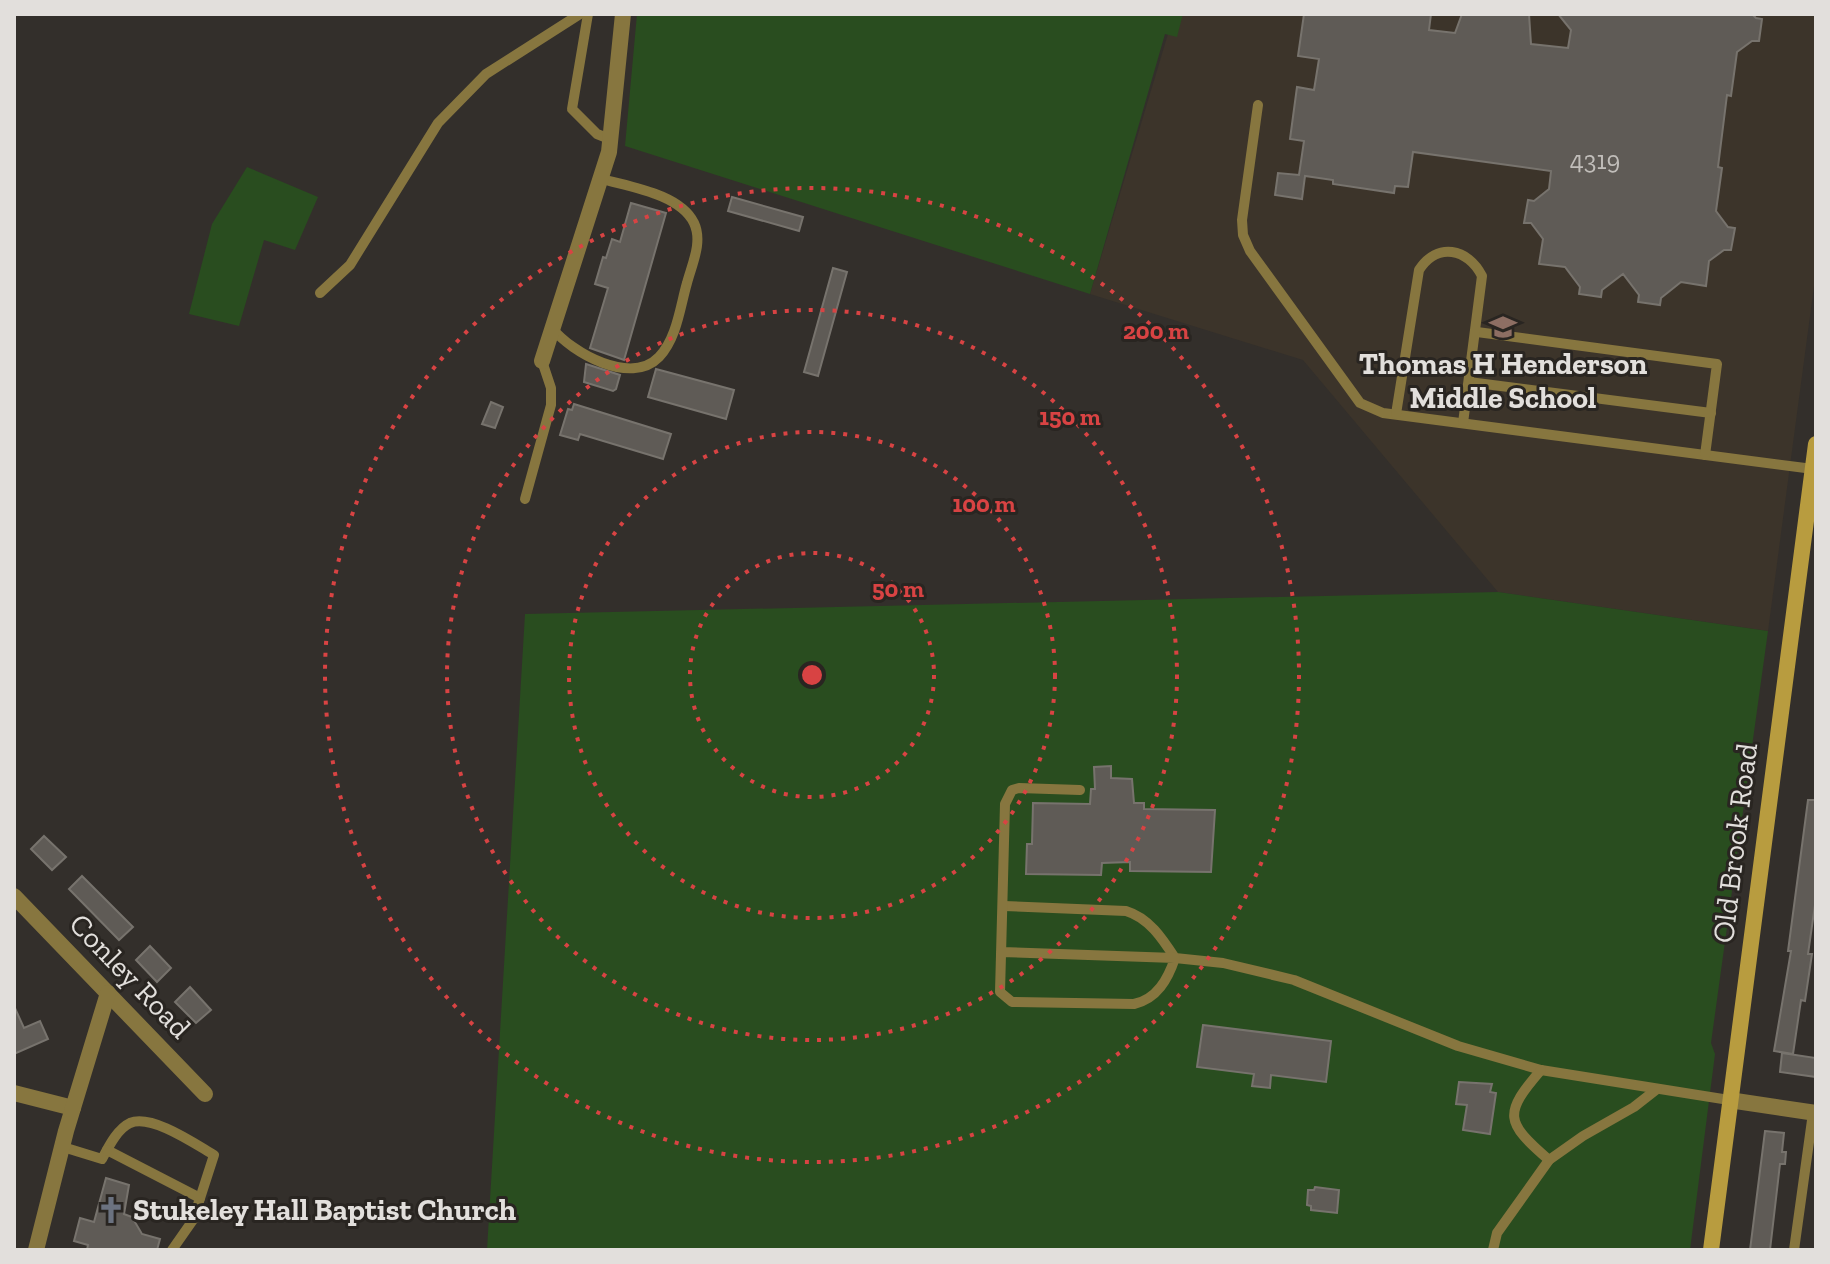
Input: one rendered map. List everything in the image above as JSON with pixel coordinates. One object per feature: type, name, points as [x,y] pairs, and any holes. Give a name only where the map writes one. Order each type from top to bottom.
[{"type":"street","points":[[542,361],[612,140],[623,14]]},
{"type":"street","name":"Old Brook Road","points":[[1711,1250],[1816,444]]},
{"type":"street","name":"Conley Road","points":[[14,896],[205,1094]]},
{"type":"street","points":[[36,1250],[73,1108],[108,993]]},
{"type":"street","points":[[14,1093],[73,1108]]},
{"type":"street","points":[[1729,1100],[1814,1113]]},
{"type":"lane","points":[[320,293],[350,265],[438,123],[486,74],[580,14]]},
{"type":"lane","points":[[588,14],[572,109],[597,134],[612,140]]},
{"type":"lane","points":[[1258,105],[1242,220],[1246,243],[1360,403],[1379,412],[1814,469]]},
{"type":"lane","points":[[552,328],[563,341],[588,358],[633,368],[643,367],[658,358],[671,340],[698,243],[693,222],[670,199],[602,179]]},
{"type":"lane","points":[[1396,414],[1419,270],[1431,255],[1450,252],[1468,257],[1478,268],[1483,286],[1463,423]]},
{"type":"lane","points":[[1477,332],[1717,364],[1705,455]]},
{"type":"lane","points":[[525,499],[551,405],[551,388],[542,361]]},
{"type":"lane","points":[[1469,382],[1711,413]]},
{"type":"lane","points":[[1080,790],[1019,788],[1007,796],[1000,992],[1012,1002],[1134,1004],[1144,1002],[1159,989],[1170,975],[1175,958]]},
{"type":"lane","points":[[1004,906],[1134,913],[1152,927],[1175,958]]},
{"type":"lane","points":[[1001,952],[1175,958],[1223,963],[1283,977],[1337,995],[1450,1043],[1541,1070],[1729,1100]]},
{"type":"lane","points":[[1541,1070],[1518,1097],[1513,1114],[1524,1138],[1549,1160]]},
{"type":"lane","points":[[1493,1250],[1497,1233],[1549,1160],[1634,1107],[1657,1089]]},
{"type":"lane","points":[[1794,1250],[1814,1113]]},
{"type":"lane","points":[[63,1147],[102,1159],[114,1139],[130,1123],[142,1122],[171,1130],[214,1155],[193,1220],[172,1250]]},
{"type":"lane","points":[[107,1150],[200,1198]]},
{"type":"shaded area","name":"Thomas H Henderson Middle School","points":[[1174,14],[1816,14],[1816,271],[1768,631],[1498,592],[1303,360],[1090,294]]},
{"type":"green space","points":[[637,14],[1183,14],[1177,37],[1165,34],[1090,294],[625,146]]},
{"type":"green space","points":[[247,167],[318,197],[295,250],[264,240],[239,326],[189,314],[212,224]]},
{"type":"green space","points":[[1498,592],[1768,631],[1711,1043],[1715,1054],[1690,1250],[487,1250],[525,614]]},
{"type":"building","points":[[1304,14],[1431,14],[1429,30],[1455,33],[1462,14],[1529,14],[1531,44],[1568,48],[1571,30],[1558,14],[1752,14],[1762,19],[1759,41],[1752,41],[1737,52],[1731,96],[1727,95],[1716,211],[1728,227],[1735,228],[1731,250],[1724,250],[1709,261],[1706,286],[1681,282],[1661,298],[1660,305],[1638,302],[1639,295],[1623,274],[1602,290],[1601,297],[1579,294],[1580,287],[1565,267],[1539,264],[1543,239],[1531,223],[1524,223],[1528,200],[1534,201],[1549,189],[1551,171],[1413,152],[1408,187],[1395,186],[1394,193],[1333,184],[1333,180],[1305,176],[1302,199],[1275,195],[1278,173],[1299,175],[1304,141],[1290,139],[1297,87],[1314,90],[1319,59],[1298,56]]},
{"type":"building","points":[[732,197],[803,217],[799,231],[728,211]]},
{"type":"building","points":[[631,203],[666,213],[624,360],[590,348],[608,288],[595,284],[612,239],[620,242]]},
{"type":"building","points":[[833,268],[847,272],[818,376],[804,372]]},
{"type":"building","points":[[586,364],[620,375],[616,389],[613,391],[584,382]]},
{"type":"building","points":[[656,369],[734,390],[726,419],[648,397]]},
{"type":"building","points":[[491,402],[503,407],[495,428],[482,424]]},
{"type":"building","points":[[574,404],[671,434],[663,459],[580,434],[578,440],[560,435],[568,409],[572,410]]},
{"type":"building","points":[[1111,766],[1111,778],[1132,779],[1134,803],[1144,803],[1144,809],[1215,810],[1211,872],[1130,871],[1130,862],[1102,863],[1101,875],[1026,874],[1027,844],[1032,844],[1033,803],[1090,804],[1091,789],[1095,789],[1094,767]]},
{"type":"building","points":[[1808,800],[1816,800],[1816,898],[1808,954],[1812,954],[1793,1054],[1774,1051],[1791,951],[1788,951]]},
{"type":"building","points":[[44,836],[66,857],[52,870],[31,849]]},
{"type":"building","points":[[82,876],[133,927],[119,940],[69,889]]},
{"type":"building","points":[[150,946],[171,968],[157,982],[136,960]]},
{"type":"building","points":[[190,987],[211,1010],[196,1023],[175,1002]]},
{"type":"building","points":[[14,1006],[24,1028],[40,1021],[48,1039],[14,1054]]},
{"type":"building","points":[[1203,1025],[1331,1041],[1326,1082],[1271,1075],[1270,1088],[1252,1086],[1254,1074],[1197,1067]]},
{"type":"building","points":[[1782,1053],[1816,1058],[1816,1077],[1780,1072]]},
{"type":"building","points":[[1459,1082],[1492,1084],[1490,1092],[1496,1093],[1490,1134],[1463,1130],[1467,1105],[1456,1104]]},
{"type":"building","points":[[1765,1131],[1784,1133],[1782,1152],[1786,1152],[1785,1164],[1780,1164],[1770,1250],[1750,1250]]},
{"type":"building","name":"Stukeley Hall Baptist Church","points":[[106,1178],[129,1185],[124,1214],[132,1217],[142,1234],[160,1239],[157,1250],[87,1250],[88,1245],[74,1241],[80,1218],[94,1222]]},
{"type":"building","points":[[1315,1187],[1339,1190],[1337,1213],[1311,1210],[1311,1206],[1307,1205],[1308,1190]]},
{"type":"place","name":"Thomas H Henderson Middle School","points":[[1503,327]]},
{"type":"place","name":"Stukeley Hall Baptist Church","points":[[111,1210]]}]
